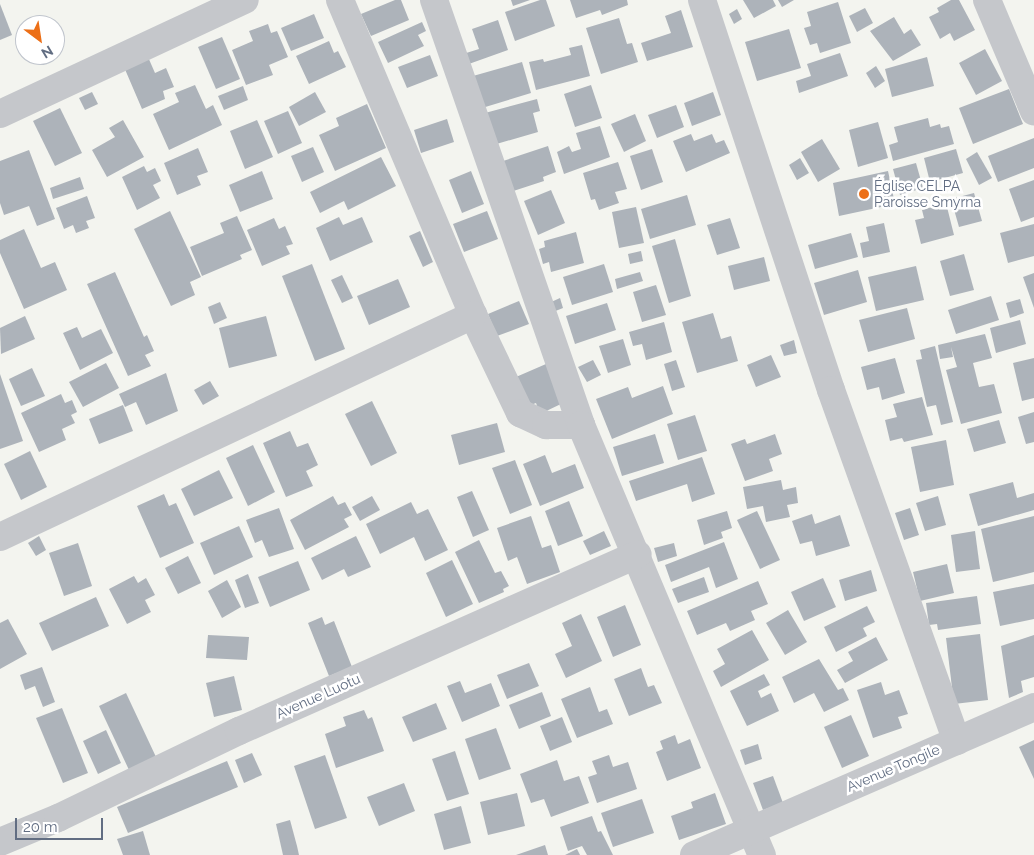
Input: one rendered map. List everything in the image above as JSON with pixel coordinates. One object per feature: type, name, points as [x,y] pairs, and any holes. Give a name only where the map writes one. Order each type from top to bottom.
[{"type":"street","points":[[0,114],[245,0]]},
{"type":"street","points":[[340,0],[474,314],[520,413],[546,425],[581,425]]},
{"type":"street","points":[[434,0],[581,425],[638,554],[762,855]]},
{"type":"street","points":[[702,0],[830,390],[957,740]]},
{"type":"street","points":[[987,0],[1034,111]]},
{"type":"street","points":[[0,537],[474,314]]},
{"type":"street","name":"Avenue Luotu","points":[[0,842],[58,818],[239,731],[638,554]]},
{"type":"street","name":"Avenue Tongile","points":[[694,855],[751,828],[1034,707]]},
{"type":"building","points":[[395,0],[401,0],[409,20],[371,36],[361,14]]},
{"type":"building","points":[[511,0],[530,0],[513,6]]},
{"type":"building","points":[[540,0],[546,0],[555,26],[515,41],[505,12]]},
{"type":"building","points":[[570,0],[627,0],[628,5],[602,15],[600,10],[576,18]]},
{"type":"building","points":[[743,0],[773,0],[776,6],[754,18]]},
{"type":"building","points":[[778,0],[794,0],[782,7]]},
{"type":"building","points":[[951,0],[959,0],[975,30],[954,41],[950,33],[940,39],[929,17],[939,12],[937,8]]},
{"type":"building","points":[[838,2],[851,43],[820,53],[817,43],[810,45],[804,28],[811,26],[807,12]]},
{"type":"building","points":[[0,4],[12,35],[0,40]]},
{"type":"building","points":[[865,8],[873,23],[857,32],[849,16]]},
{"type":"building","points":[[737,9],[742,19],[734,24],[729,14]]},
{"type":"building","points":[[681,10],[693,47],[647,61],[641,43],[671,33],[665,16]]},
{"type":"building","points":[[314,14],[324,38],[291,51],[281,28]]},
{"type":"building","points":[[894,17],[904,34],[911,29],[921,45],[893,61],[870,31]]},
{"type":"building","points":[[619,18],[627,44],[632,43],[638,62],[601,74],[586,28]]},
{"type":"building","points":[[498,20],[508,50],[466,65],[463,54],[479,49],[472,29]]},
{"type":"building","points":[[422,22],[426,31],[418,35],[424,46],[388,63],[378,42]]},
{"type":"building","points":[[268,24],[271,33],[277,31],[288,57],[269,65],[273,75],[246,85],[232,50],[253,41],[249,31]]},
{"type":"building","points":[[789,29],[801,68],[757,81],[745,42]]},
{"type":"building","points":[[222,37],[240,79],[216,89],[198,47]]},
{"type":"building","points":[[329,41],[334,53],[338,51],[346,67],[309,84],[296,56]]},
{"type":"building","points":[[582,45],[590,76],[536,90],[529,62],[543,59],[544,62],[571,55],[569,48]]},
{"type":"building","points":[[985,49],[1002,81],[976,95],[959,63]]},
{"type":"building","points":[[840,53],[848,76],[799,93],[796,81],[811,76],[807,64]]},
{"type":"building","points":[[430,55],[438,76],[407,88],[398,67]]},
{"type":"building","points":[[148,57],[155,73],[166,68],[174,87],[163,91],[165,99],[142,109],[124,67]]},
{"type":"building","points":[[927,57],[934,86],[892,97],[885,69]]},
{"type":"building","points":[[522,62],[531,93],[482,108],[473,76]]},
{"type":"building","points":[[876,66],[885,81],[875,88],[866,73]]},
{"type":"building","points":[[195,85],[206,109],[213,105],[222,125],[169,150],[153,114],[179,102],[175,93]]},
{"type":"building","points":[[591,85],[602,118],[575,127],[564,94]]},
{"type":"building","points":[[243,86],[248,100],[224,110],[218,96]]},
{"type":"building","points":[[1009,89],[1023,124],[973,144],[959,108]]},
{"type":"building","points":[[92,92],[98,104],[85,110],[79,98]]},
{"type":"building","points":[[315,92],[326,112],[299,126],[289,107]]},
{"type":"building","points":[[713,92],[721,115],[692,126],[684,103]]},
{"type":"building","points":[[537,99],[540,111],[533,113],[538,132],[493,145],[485,113]]},
{"type":"building","points":[[367,104],[386,148],[335,171],[319,135],[339,126],[336,118]]},
{"type":"building","points":[[676,105],[684,127],[657,138],[648,115]]},
{"type":"building","points":[[60,108],[82,153],[55,166],[33,121]]},
{"type":"building","points":[[288,111],[302,143],[278,154],[264,121]]},
{"type":"building","points":[[635,114],[646,141],[624,152],[611,124]]},
{"type":"building","points":[[928,118],[930,127],[940,124],[941,128],[949,126],[954,144],[893,161],[889,145],[898,142],[894,127]]},
{"type":"building","points":[[447,119],[454,142],[421,153],[414,130]]},
{"type":"building","points":[[123,120],[144,157],[107,177],[92,150],[115,137],[109,128]]},
{"type":"building","points":[[257,120],[273,157],[245,169],[230,131]]},
{"type":"building","points":[[878,122],[888,158],[858,167],[849,130]]},
{"type":"building","points":[[600,126],[610,157],[564,174],[557,152],[569,146],[572,152],[581,149],[576,133]]},
{"type":"building","points":[[691,134],[694,141],[712,134],[716,143],[724,140],[730,153],[686,172],[673,141]]},
{"type":"building","points":[[1034,138],[1034,168],[998,182],[988,156]]},
{"type":"building","points":[[822,139],[840,169],[818,182],[801,152]]},
{"type":"building","points":[[548,146],[556,172],[543,177],[544,181],[507,193],[497,163]]},
{"type":"building","points":[[313,147],[324,172],[302,182],[291,156]]},
{"type":"building","points":[[198,148],[208,172],[197,176],[201,185],[177,195],[164,163]]},
{"type":"building","points":[[652,149],[663,182],[641,190],[630,156]]},
{"type":"building","points":[[956,149],[963,173],[930,182],[924,158]]},
{"type":"building","points":[[29,150],[55,219],[37,226],[29,206],[4,215],[0,203],[0,161]]},
{"type":"building","points":[[977,152],[992,178],[979,185],[966,159]]},
{"type":"building","points":[[381,157],[396,186],[348,210],[344,201],[320,213],[310,192]]},
{"type":"building","points":[[800,158],[809,173],[797,180],[789,165]]},
{"type":"building","points":[[618,162],[627,189],[615,192],[619,203],[599,210],[595,199],[591,200],[583,173]]},
{"type":"building","points":[[916,163],[923,188],[900,195],[893,169]]},
{"type":"building","points":[[144,166],[147,172],[155,168],[161,181],[153,185],[160,198],[137,210],[122,177]]},
{"type":"building","points":[[262,171],[273,199],[240,212],[229,185]]},
{"type":"building","points":[[471,171],[484,204],[462,213],[449,180]]},
{"type":"building","name":"Église CELPA Paroisse Smyrna","points":[[888,171],[895,204],[839,216],[833,183]]},
{"type":"building","points":[[80,177],[84,189],[53,199],[50,188]]},
{"type":"building","points":[[1034,180],[1034,217],[1021,222],[1009,189]]},
{"type":"building","points":[[551,190],[565,223],[538,235],[524,201]]},
{"type":"building","points":[[974,193],[982,221],[959,227],[951,199]]},
{"type":"building","points":[[687,195],[696,225],[650,239],[641,209]]},
{"type":"building","points":[[87,196],[95,218],[86,221],[89,228],[76,233],[73,225],[64,229],[56,208]]},
{"type":"building","points":[[946,203],[954,235],[921,244],[915,220],[924,218],[922,210]]},
{"type":"building","points":[[636,207],[644,243],[619,248],[612,212]]},
{"type":"building","points":[[170,211],[201,277],[190,282],[195,295],[171,306],[134,229]]},
{"type":"building","points":[[487,211],[498,239],[464,252],[453,224]]},
{"type":"building","points":[[237,216],[252,250],[240,255],[242,259],[202,276],[190,247],[224,233],[220,223]]},
{"type":"building","points":[[339,217],[343,225],[362,217],[373,242],[330,261],[316,228]]},
{"type":"building","points":[[274,218],[279,229],[285,226],[293,244],[286,246],[290,254],[262,266],[247,230]]},
{"type":"building","points":[[730,218],[740,248],[717,255],[707,225]]},
{"type":"building","points":[[884,223],[890,252],[863,258],[860,243],[869,241],[866,227]]},
{"type":"building","points":[[1034,224],[1034,256],[1008,263],[1000,233]]},
{"type":"building","points":[[24,229],[41,268],[55,262],[67,290],[24,309],[0,253],[0,240]]},
{"type":"building","points":[[420,231],[433,262],[423,267],[409,236]]},
{"type":"building","points":[[576,232],[584,263],[551,272],[549,262],[543,264],[539,249],[545,247],[544,241]]},
{"type":"building","points":[[851,233],[858,257],[815,269],[808,245]]},
{"type":"building","points":[[675,239],[691,296],[669,303],[652,246]]},
{"type":"building","points":[[641,251],[643,261],[630,264],[628,254]]},
{"type":"building","points":[[964,254],[974,290],[950,296],[940,261]]},
{"type":"building","points":[[764,257],[770,281],[734,290],[728,266]]},
{"type":"building","points":[[312,264],[345,349],[315,361],[282,276]]},
{"type":"building","points":[[604,264],[613,292],[572,305],[563,277]]},
{"type":"building","points":[[916,266],[924,300],[876,311],[868,277]]},
{"type":"building","points":[[858,270],[867,302],[824,315],[814,283]]},
{"type":"building","points":[[115,272],[144,337],[147,335],[154,351],[145,355],[151,366],[128,376],[87,284]]},
{"type":"building","points":[[640,272],[643,281],[617,289],[615,279]]},
{"type":"building","points":[[1034,273],[1034,308],[1023,277]]},
{"type":"building","points":[[342,275],[353,298],[342,303],[331,280]]},
{"type":"building","points":[[398,279],[410,307],[369,325],[357,296]]},
{"type":"building","points":[[656,285],[666,315],[642,322],[633,292]]},
{"type":"building","points":[[991,296],[999,320],[956,334],[948,310]]},
{"type":"building","points":[[560,298],[563,308],[553,312],[549,303]]},
{"type":"building","points":[[1020,299],[1024,313],[1010,318],[1006,303]]},
{"type":"building","points":[[519,301],[529,324],[497,336],[488,314]]},
{"type":"building","points":[[220,302],[227,318],[214,324],[208,307]]},
{"type":"building","points":[[607,303],[616,330],[575,344],[566,316]]},
{"type":"building","points":[[907,308],[915,339],[868,352],[859,320]]},
{"type":"building","points":[[713,313],[721,339],[731,336],[738,361],[697,373],[682,322]]},
{"type":"building","points":[[25,316],[35,339],[1,354],[0,328]]},
{"type":"building","points":[[266,316],[277,356],[229,368],[219,328]]},
{"type":"building","points":[[1020,320],[1026,344],[996,353],[990,328]]},
{"type":"building","points":[[664,322],[672,352],[646,360],[642,344],[633,346],[629,332]]},
{"type":"building","points":[[77,327],[82,338],[101,329],[113,353],[80,370],[63,333]]},
{"type":"building","points":[[985,334],[992,358],[973,363],[979,387],[994,384],[1002,413],[961,424],[946,370],[957,367],[951,347],[953,357],[940,359],[938,345]]},
{"type":"building","points":[[623,339],[631,365],[608,373],[599,346]]},
{"type":"building","points":[[794,340],[797,353],[784,356],[780,345]]},
{"type":"building","points":[[935,346],[953,422],[941,425],[936,405],[927,407],[916,360],[922,359],[920,350]]},
{"type":"building","points":[[771,355],[781,377],[756,387],[747,365]]},
{"type":"building","points":[[895,358],[905,393],[882,400],[879,387],[867,390],[861,367]]},
{"type":"building","points":[[1034,358],[1034,398],[1022,401],[1013,363]]},
{"type":"building","points":[[593,360],[601,375],[587,382],[578,367]]},
{"type":"building","points":[[676,360],[685,387],[672,391],[664,364]]},
{"type":"building","points":[[106,363],[119,388],[83,407],[69,382]]},
{"type":"building","points":[[546,364],[563,403],[540,414],[536,403],[528,406],[516,377]]},
{"type":"building","points":[[32,368],[45,396],[21,406],[9,379]]},
{"type":"building","points":[[166,373],[178,411],[146,425],[136,402],[125,407],[119,394]]},
{"type":"building","points":[[0,374],[23,441],[0,449]]},
{"type":"building","points":[[210,381],[219,396],[203,405],[194,390]]},
{"type":"building","points":[[663,386],[673,414],[612,439],[596,399],[628,387],[632,398]]},
{"type":"building","points":[[61,394],[65,403],[72,400],[77,412],[71,415],[75,423],[62,429],[66,440],[39,452],[21,413]]},
{"type":"building","points":[[922,397],[933,435],[904,442],[902,438],[890,441],[885,420],[897,417],[893,404]]},
{"type":"building","points":[[372,401],[397,453],[371,466],[345,414]]},
{"type":"building","points":[[123,405],[133,431],[99,444],[89,419]]},
{"type":"building","points":[[1034,412],[1034,442],[1026,444],[1018,417]]},
{"type":"building","points":[[695,415],[707,451],[678,460],[667,424]]},
{"type":"building","points":[[999,420],[1006,443],[974,452],[967,429]]},
{"type":"building","points":[[497,423],[505,452],[459,465],[451,435]]},
{"type":"building","points":[[290,431],[297,447],[308,443],[318,465],[306,471],[313,486],[286,497],[263,443]]},
{"type":"building","points":[[655,434],[664,463],[622,476],[613,447]]},
{"type":"building","points":[[775,434],[782,454],[769,459],[773,471],[745,481],[731,444],[745,439],[747,444]]},
{"type":"building","points":[[946,440],[954,485],[920,492],[911,447]]},
{"type":"building","points":[[253,445],[275,492],[248,506],[226,458]]},
{"type":"building","points":[[30,451],[47,487],[21,500],[4,464]]},
{"type":"building","points":[[545,455],[552,473],[575,464],[584,488],[540,506],[523,464]]},
{"type":"building","points":[[702,457],[715,494],[692,502],[687,484],[636,501],[629,481]]},
{"type":"building","points":[[515,460],[532,505],[510,514],[492,468]]},
{"type":"building","points":[[219,470],[233,498],[194,516],[181,489]]},
{"type":"building","points":[[781,480],[783,490],[796,487],[798,503],[787,505],[790,517],[766,522],[763,506],[747,509],[743,487]]},
{"type":"building","points":[[1013,482],[1017,498],[1034,493],[1034,510],[978,526],[969,494]]},
{"type":"building","points":[[472,491],[489,530],[473,537],[457,497]]},
{"type":"building","points":[[164,494],[169,506],[176,503],[194,543],[160,558],[137,506]]},
{"type":"building","points":[[333,496],[338,505],[345,502],[352,515],[344,519],[349,527],[305,550],[290,520]]},
{"type":"building","points":[[372,496],[380,510],[360,521],[352,507]]},
{"type":"building","points":[[938,496],[946,525],[925,531],[916,503]]},
{"type":"building","points":[[569,501],[583,536],[558,546],[545,511]]},
{"type":"building","points":[[411,502],[417,514],[428,509],[448,550],[425,561],[414,537],[380,554],[366,524]]},
{"type":"building","points":[[279,508],[294,549],[269,557],[262,540],[255,543],[246,520]]},
{"type":"building","points":[[910,508],[919,535],[904,540],[895,513]]},
{"type":"building","points":[[727,511],[732,528],[721,532],[723,538],[704,545],[697,520]]},
{"type":"building","points":[[757,511],[780,560],[760,569],[737,520]]},
{"type":"building","points":[[812,514],[815,524],[840,515],[850,546],[816,556],[812,541],[800,544],[792,521]]},
{"type":"building","points":[[531,516],[542,548],[551,545],[560,572],[527,584],[517,557],[508,561],[497,528]]},
{"type":"building","points":[[1034,516],[1034,572],[993,582],[981,529]]},
{"type":"building","points":[[239,526],[253,557],[214,575],[200,543]]},
{"type":"building","points":[[604,531],[611,546],[590,555],[583,541]]},
{"type":"building","points":[[975,531],[980,569],[956,572],[951,535]]},
{"type":"building","points":[[39,536],[46,550],[36,556],[28,543]]},
{"type":"building","points":[[356,536],[371,567],[348,577],[344,569],[322,580],[311,558]]},
{"type":"building","points":[[479,540],[495,573],[501,571],[509,586],[503,589],[504,592],[479,603],[455,552]]},
{"type":"building","points":[[724,542],[738,579],[716,588],[709,567],[671,582],[665,565]]},
{"type":"building","points":[[78,543],[92,586],[64,596],[49,553]]},
{"type":"building","points":[[674,543],[677,556],[658,562],[654,548]]},
{"type":"building","points":[[188,556],[201,583],[178,594],[165,568]]},
{"type":"building","points":[[452,560],[473,604],[446,617],[426,573]]},
{"type":"building","points":[[298,561],[310,590],[270,607],[258,577]]},
{"type":"building","points":[[947,564],[954,593],[920,601],[913,572]]},
{"type":"building","points":[[871,570],[877,591],[845,601],[839,580]]},
{"type":"building","points":[[248,574],[259,603],[245,608],[235,580]]},
{"type":"building","points":[[134,576],[138,583],[146,578],[155,595],[145,600],[151,612],[127,624],[109,589]]},
{"type":"building","points":[[704,577],[709,592],[678,603],[672,589]]},
{"type":"building","points":[[823,578],[836,607],[804,621],[791,592]]},
{"type":"building","points":[[227,580],[241,607],[222,618],[208,591]]},
{"type":"building","points":[[758,581],[768,604],[751,611],[755,620],[730,631],[726,623],[697,635],[687,611]]},
{"type":"building","points":[[1034,584],[1034,619],[1000,626],[993,592]]},
{"type":"building","points":[[977,596],[981,624],[938,630],[937,624],[929,625],[926,603]]},
{"type":"building","points":[[96,597],[109,626],[52,651],[39,623]]},
{"type":"building","points":[[625,605],[641,645],[613,657],[597,617]]},
{"type":"building","points":[[867,606],[875,622],[863,628],[867,636],[836,652],[824,627]]},
{"type":"building","points":[[788,610],[807,642],[785,655],[766,623]]},
{"type":"building","points":[[581,614],[602,661],[566,678],[555,654],[572,646],[562,623]]},
{"type":"building","points":[[322,617],[325,625],[334,621],[352,667],[329,676],[308,623]]},
{"type":"building","points":[[8,619],[27,654],[0,669],[0,623]]},
{"type":"building","points":[[752,630],[769,660],[721,687],[713,671],[725,664],[717,649]]},
{"type":"building","points":[[980,634],[988,700],[954,704],[946,638]]},
{"type":"building","points":[[208,635],[249,637],[247,660],[206,658]]},
{"type":"building","points":[[1034,635],[1034,677],[1021,681],[1023,692],[1009,698],[1001,646]]},
{"type":"building","points":[[876,637],[888,660],[845,683],[837,670],[853,661],[848,652]]},
{"type":"building","points":[[819,659],[838,690],[843,688],[849,700],[824,712],[814,693],[794,703],[782,677]]},
{"type":"building","points":[[529,663],[539,686],[507,699],[497,675]]},
{"type":"building","points":[[42,667],[55,702],[43,707],[35,686],[25,690],[20,675]]},
{"type":"building","points":[[641,668],[648,687],[654,685],[662,703],[629,716],[614,679]]},
{"type":"building","points":[[764,674],[770,685],[758,691],[761,698],[771,693],[779,711],[747,726],[730,691]]},
{"type":"building","points":[[234,676],[242,710],[214,717],[206,683]]},
{"type":"building","points":[[460,681],[465,693],[491,683],[500,706],[462,722],[447,686]]},
{"type":"building","points":[[881,682],[885,695],[899,690],[908,714],[898,717],[902,728],[873,738],[857,690]]},
{"type":"building","points":[[590,687],[599,712],[607,709],[613,724],[577,738],[561,699]]},
{"type":"building","points":[[542,692],[551,716],[519,729],[509,705]]},
{"type":"building","points":[[126,693],[156,757],[129,770],[99,706]]},
{"type":"building","points":[[436,703],[447,729],[413,742],[402,717]]},
{"type":"building","points":[[62,708],[88,773],[63,783],[36,718]]},
{"type":"building","points":[[364,710],[368,719],[372,717],[384,751],[336,768],[325,734],[346,726],[343,717]]},
{"type":"building","points":[[851,715],[869,756],[842,768],[824,727]]},
{"type":"building","points":[[562,717],[572,742],[550,751],[540,726]]},
{"type":"building","points":[[496,728],[511,769],[479,780],[465,739]]},
{"type":"building","points":[[106,730],[121,763],[98,774],[83,741]]},
{"type":"building","points":[[675,735],[678,744],[690,739],[701,768],[667,781],[656,752],[663,749],[660,741]]},
{"type":"building","points":[[1034,740],[1034,779],[1019,747]]},
{"type":"building","points":[[758,744],[762,759],[745,765],[740,750]]},
{"type":"building","points":[[455,751],[469,794],[447,801],[432,759]]},
{"type":"building","points":[[252,753],[262,775],[244,783],[235,760]]},
{"type":"building","points":[[325,755],[347,818],[315,829],[294,766]]},
{"type":"building","points":[[609,755],[613,767],[628,762],[637,789],[597,803],[588,777],[597,774],[592,761]]},
{"type":"building","points":[[557,760],[564,781],[579,776],[589,803],[551,817],[544,799],[531,803],[520,774]]},
{"type":"building","points":[[227,761],[238,787],[128,833],[117,807]]},
{"type":"building","points":[[773,776],[783,803],[763,810],[753,783]]},
{"type":"building","points":[[404,783],[415,811],[379,826],[367,797]]},
{"type":"building","points":[[517,793],[525,826],[488,835],[480,802]]},
{"type":"building","points":[[715,793],[726,824],[679,840],[671,816],[693,808],[691,802]]},
{"type":"building","points":[[642,799],[654,833],[613,847],[601,813]]},
{"type":"building","points":[[461,806],[471,843],[444,850],[434,814]]},
{"type":"building","points":[[592,816],[598,832],[601,831],[613,855],[587,855],[582,846],[568,851],[560,827]]},
{"type":"building","points":[[290,820],[299,855],[283,855],[276,824]]},
{"type":"building","points":[[143,831],[150,855],[123,855],[117,839]]},
{"type":"building","points":[[545,845],[548,855],[516,855]]},
{"type":"building","points":[[577,849],[580,855],[565,855]]},
{"type":"place","name":"Église CELPA Paroisse Smyrna","points":[[864,194]]}]
